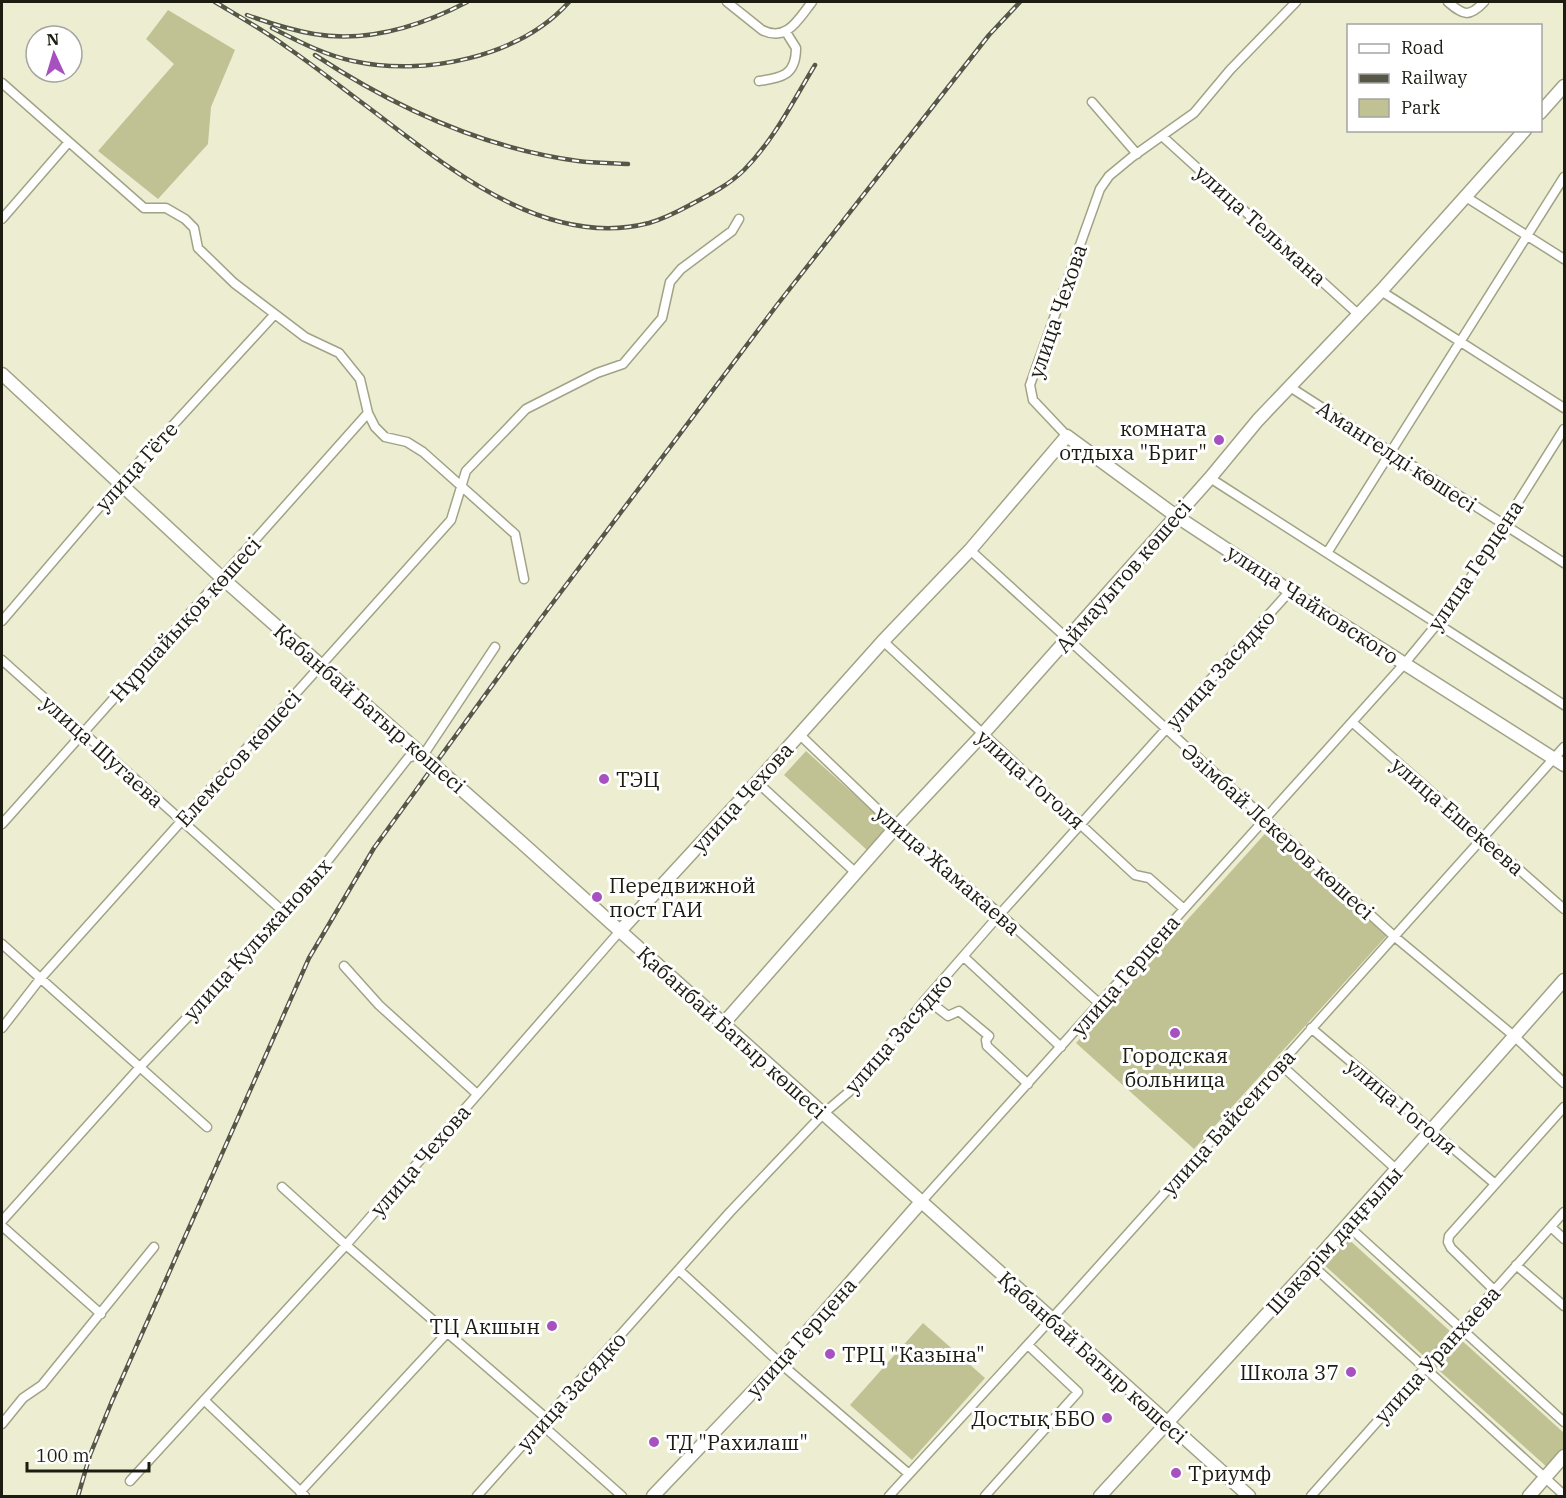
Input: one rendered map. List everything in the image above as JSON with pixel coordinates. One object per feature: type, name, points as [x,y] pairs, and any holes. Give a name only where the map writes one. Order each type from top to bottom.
[{"type":"street","points":[[727,2],[768,34],[786,32],[812,2]]},
{"type":"street","name":"улица Чехова","points":[[130,1481],[346,1245],[620,931],[883,641],[970,550],[1067,436],[1033,400],[1030,385],[1100,189],[1109,176],[1194,113],[1230,70],[1296,2]]},
{"type":"street","points":[[1448,2],[1458,11],[1466,13],[1475,11],[1484,2]]},
{"type":"street","points":[[759,81],[780,78],[792,68],[796,48],[786,32]]},
{"type":"street","points":[[2,83],[144,208],[166,208],[185,219],[194,228],[198,248],[234,283],[305,337],[339,353],[360,379],[368,413],[375,427],[385,437],[407,442],[423,452],[515,534],[524,579]]},
{"type":"street","points":[[1542,111],[1562,93]]},
{"type":"street","points":[[1092,102],[1137,154]]},
{"type":"street","name":"Аймауытов көшесі","points":[[723,1024],[896,827],[1068,639],[1258,420],[1359,315],[1523,132]]},
{"type":"street","name":"улица Тельмана","points":[[1162,136],[1359,315]]},
{"type":"street","points":[[2,219],[68,142]]},
{"type":"street","points":[[1327,554],[1564,177]]},
{"type":"street","points":[[1466,197],[1564,259]]},
{"type":"street","name":"Елемесов көшесі","points":[[2,1028],[40,978],[451,520],[466,471],[526,409],[597,373],[623,364],[662,318],[670,282],[681,269],[732,231],[740,219]]},
{"type":"street","points":[[1381,291],[1564,408]]},
{"type":"street","name":"улица Гёте","points":[[2,621],[120,483],[274,315]]},
{"type":"street","name":"Қабанбай Батыр көшесі","points":[[2,374],[222,578],[620,931],[1249,1497]]},
{"type":"street","name":"Амангелді көшесі","points":[[1290,387],[1564,563]]},
{"type":"street","name":"Нұршайықов көшесі","points":[[2,824],[368,413]]},
{"type":"street","name":"улица Герцена","points":[[653,1497],[780,1363],[921,1202],[1405,663],[1456,601],[1564,429]]},
{"type":"street","name":"улица Чайковского","points":[[1067,436],[1176,516],[1290,591],[1560,761]]},
{"type":"street","points":[[1210,478],[1564,705]]},
{"type":"street","name":"Әзімбай Лекеров көшесі","points":[[970,550],[1395,937],[1514,1036],[1564,1083]]},
{"type":"street","name":"улица Засядко","points":[[477,1497],[730,1212],[823,1114],[857,1085],[926,999],[1000,914],[1290,591]]},
{"type":"street","name":"улица Гоголя","points":[[883,641],[1135,875],[1149,878],[1184,909]]},
{"type":"street","name":"улица Кульжановых","points":[[2,1221],[140,1067],[286,914],[408,758],[426,751],[495,647]]},
{"type":"street","name":"улица Шугаева","points":[[2,660],[286,914]]},
{"type":"street","name":"улица Ешекеева","points":[[1352,722],[1483,840],[1564,909]]},
{"type":"street","name":"улица Жамакаева","points":[[799,734],[896,827],[1000,914],[1100,1004]]},
{"type":"street","name":"улица Байсеитова","points":[[889,1497],[1052,1319],[1311,1028],[1483,840],[1560,761],[1564,747]]},
{"type":"street","points":[[757,782],[856,873]]},
{"type":"street","points":[[2,944],[207,1127]]},
{"type":"street","points":[[964,957],[1061,1047]]},
{"type":"street","points":[[344,966],[379,1005],[477,1094]]},
{"type":"street","name":"Шәкәрім даңғылы","points":[[1100,1497],[1348,1226],[1564,980]]},
{"type":"street","points":[[926,999],[948,1016],[959,1011],[989,1036],[986,1040],[987,1046],[1028,1084]]},
{"type":"street","name":"улица Гоголя","points":[[1311,1028],[1494,1184]]},
{"type":"street","points":[[1280,1064],[1397,1170]]},
{"type":"street","points":[[1494,1290],[1451,1248],[1448,1242],[1449,1236],[1564,1107]]},
{"type":"street","points":[[282,1187],[447,1332],[622,1497]]},
{"type":"street","name":"улица Уранхаева","points":[[1311,1497],[1564,1212]]},
{"type":"street","points":[[2,1226],[101,1314]]},
{"type":"street","points":[[1348,1226],[1564,1422]]},
{"type":"street","points":[[1551,1227],[1564,1239]]},
{"type":"street","points":[[2,1424],[23,1398],[42,1386],[154,1247]]},
{"type":"street","points":[[1312,1265],[1564,1495]]},
{"type":"street","points":[[1516,1265],[1564,1306]]},
{"type":"street","points":[[680,1271],[780,1363],[909,1474]]},
{"type":"street","points":[[204,1400],[303,1494],[447,1332]]},
{"type":"street","points":[[985,1497],[1078,1392],[1028,1345]]},
{"type":"street","points":[[1529,1497],[1564,1456]]},
{"type":"green space","points":[[168,10],[235,50],[211,107],[208,144],[158,199],[98,151],[174,64],[146,39]]},
{"type":"green space","points":[[806,751],[889,826],[867,850],[784,775]]},
{"type":"green space","points":[[1272,826],[1390,932],[1194,1149],[1076,1043]]},
{"type":"green space","points":[[1345,1236],[1451,1332],[1427,1359],[1321,1262]]},
{"type":"green space","points":[[923,1323],[985,1378],[912,1460],[850,1405]]},
{"type":"green space","points":[[1458,1337],[1564,1433],[1564,1449],[1548,1468],[1433,1365]]},
{"type":"railway","points":[[215,2],[252,24],[316,68],[459,174],[494,195],[532,213],[570,224],[609,228],[649,223],[680,210],[725,185],[744,170],[765,146],[815,65]]},
{"type":"railway","points":[[247,15],[314,34],[354,36],[412,25],[467,2]]},
{"type":"railway","points":[[272,28],[301,43],[353,61],[381,65],[440,64],[498,49],[525,37],[549,21],[569,2]]},
{"type":"railway","points":[[78,1496],[90,1455],[112,1401],[309,958],[374,848],[539,621],[777,305],[989,35],[1020,2]]},
{"type":"railway","points":[[315,55],[376,92],[440,123],[473,135],[542,155],[584,162],[628,164]]},
{"type":"place","name":"комната отдыха \"Бриг\"","points":[[1219,440]]},
{"type":"place","name":"ТЭЦ","points":[[604,779]]},
{"type":"place","name":"Передвижной пост ГАИ","points":[[597,897]]},
{"type":"place","name":"Городская больница","points":[[1175,1033]]},
{"type":"place","name":"ТЦ Акшын","points":[[552,1326]]},
{"type":"place","name":"ТРЦ \"Казына\"","points":[[830,1354]]},
{"type":"place","name":"Школа 37","points":[[1351,1372]]},
{"type":"place","name":"Достық ББО","points":[[1107,1418]]},
{"type":"place","name":"ТД \"Рахилаш\"","points":[[654,1442]]},
{"type":"place","name":"Триумф","points":[[1176,1473]]}]
